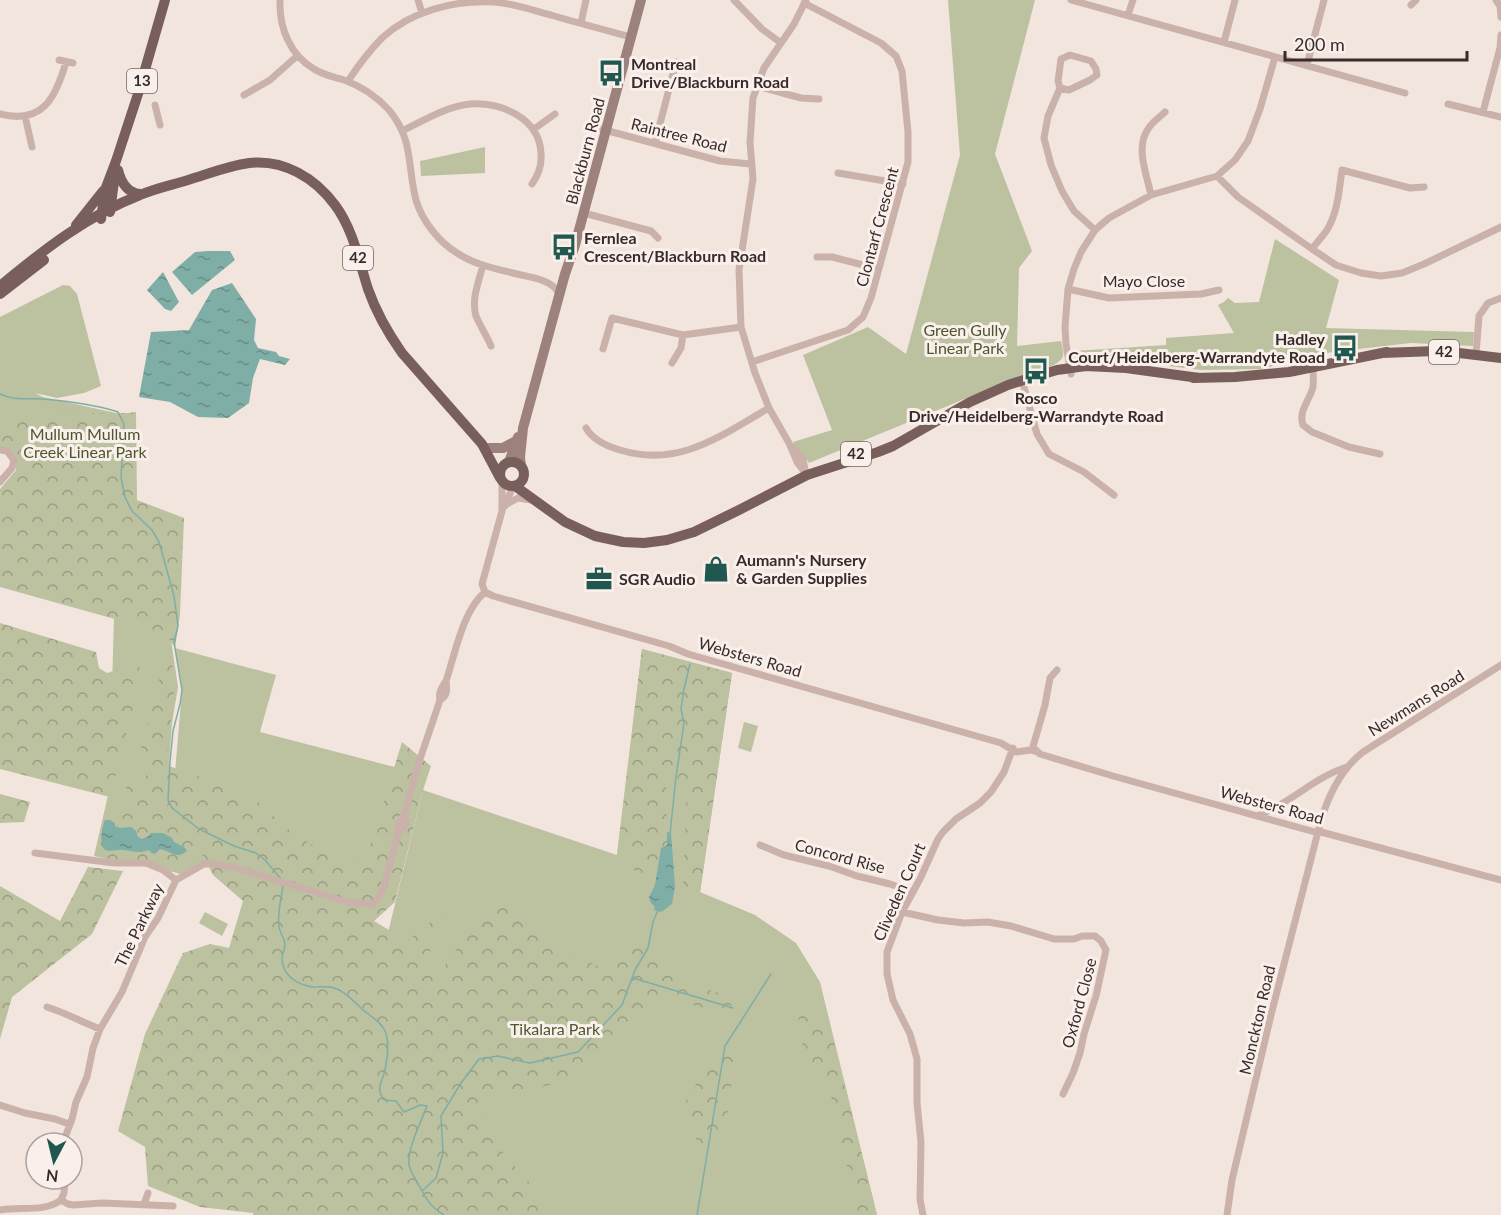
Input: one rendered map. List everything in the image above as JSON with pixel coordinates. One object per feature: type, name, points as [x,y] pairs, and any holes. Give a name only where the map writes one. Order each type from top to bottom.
[{"type":"main road","name":"13","points":[[105,215],[105,190],[138,94],[165,0]]},
{"type":"main road","name":"Blackburn Road","points":[[522,470],[520,457],[523,428],[584,213],[635,0]]},
{"type":"main road","name":"Blackburn Road","points":[[628,36],[641,0]]},
{"type":"main road","name":"Blackburn Road","points":[[565,274],[583,191],[603,130]]},
{"type":"main road","name":"13","points":[[105,215],[116,161]]},
{"type":"main road","points":[[116,161],[121,181],[134,194],[140,194]]},
{"type":"main road","name":"42","points":[[1,291],[25,265],[65,236],[140,194],[224,168],[250,163],[274,164],[299,172],[318,186],[337,207],[345,221],[378,314],[402,353],[485,446],[508,462],[516,462],[539,502]]},
{"type":"main road","name":"42","points":[[1,291],[105,215],[185,181]]},
{"type":"main road","points":[[65,236],[105,190]]},
{"type":"main road","name":"42","points":[[485,446],[501,479],[507,485],[514,486],[565,522],[605,539],[623,542],[655,542],[694,532],[723,518],[762,492],[805,471],[910,435],[970,402],[1023,383],[1086,366],[1200,378],[1267,374],[1348,354],[1415,351],[1476,354],[1501,358]]},
{"type":"main road","name":"Blackburn Road","points":[[508,462],[523,428]]},
{"type":"main road","points":[[485,446],[503,448],[516,441]]},
{"type":"main road","points":[[501,479],[500,469],[508,462]]},
{"type":"main road","points":[[514,486],[521,482],[522,470]]},
{"type":"street","points":[[280,0],[280,19],[285,36],[297,56],[314,69],[348,81],[367,91],[393,115],[407,141],[417,202],[422,215],[430,228],[448,246],[469,260],[541,280],[553,280],[565,274]]},
{"type":"street","points":[[418,0],[422,13]]},
{"type":"street","points":[[581,23],[586,0]]},
{"type":"street","points":[[734,0],[762,29],[781,43]]},
{"type":"street","points":[[1071,0],[1405,93]]},
{"type":"street","points":[[1128,15],[1133,0]]},
{"type":"street","points":[[1224,42],[1235,0]]},
{"type":"street","points":[[1307,66],[1324,0]]},
{"type":"street","points":[[348,81],[382,38],[398,26],[422,13],[447,5],[471,1],[495,1],[628,36]]},
{"type":"street","points":[[805,1],[794,24],[765,68],[753,98],[750,142],[753,179],[739,270],[741,327],[755,373],[769,408],[797,462],[805,471]]},
{"type":"street","name":"Clontarf Crescent","points":[[752,362],[848,330],[863,317],[879,269],[908,162],[908,132],[902,72],[896,56],[881,43],[805,1]]},
{"type":"street","points":[[1499,4],[1501,17]]},
{"type":"street","points":[[1484,112],[1500,48],[1501,35]]},
{"type":"street","points":[[244,96],[270,80],[297,56]]},
{"type":"street","points":[[1060,88],[1069,90],[1090,80],[1096,75],[1096,69],[1091,62],[1071,56],[1061,59],[1058,81],[1060,88],[1048,116],[1044,138],[1051,165],[1062,191],[1074,211],[1095,230]]},
{"type":"street","points":[[1071,371],[1065,327],[1068,289],[1081,252],[1095,230],[1109,218],[1151,195],[1217,176],[1235,160],[1248,141],[1275,57]]},
{"type":"street","points":[[0,114],[13,117],[25,116],[40,110],[52,98],[66,62]]},
{"type":"street","points":[[655,143],[676,62]]},
{"type":"street","points":[[757,86],[801,98],[819,99]]},
{"type":"street","points":[[402,131],[452,108],[468,104],[485,104],[504,108],[527,122],[534,129],[538,138],[542,150],[542,161],[532,184]]},
{"type":"street","points":[[1448,104],[1501,117]]},
{"type":"street","points":[[155,105],[160,125]]},
{"type":"street","points":[[1151,195],[1142,143],[1148,129],[1165,112]]},
{"type":"street","points":[[534,129],[555,114]]},
{"type":"street","points":[[25,116],[32,147]]},
{"type":"street","name":"Raintree Road","points":[[603,130],[720,161],[751,164]]},
{"type":"street","points":[[1312,249],[1326,232],[1332,220],[1342,170],[1410,188],[1424,187]]},
{"type":"street","points":[[838,173],[903,184]]},
{"type":"street","points":[[1217,176],[1238,197],[1312,249],[1336,265],[1361,273],[1381,276],[1402,273],[1501,227]]},
{"type":"street","points":[[584,213],[651,231],[658,238]]},
{"type":"street","points":[[817,257],[832,256],[879,269]]},
{"type":"street","points":[[483,265],[475,296],[475,308],[477,317],[492,346]]},
{"type":"street","points":[[541,280],[555,288],[559,296]]},
{"type":"street","name":"Mayo Close","points":[[1068,289],[1110,298],[1201,294],[1219,290]]},
{"type":"street","points":[[1476,354],[1479,316],[1488,303],[1501,298]]},
{"type":"street","points":[[603,349],[612,318],[683,335],[741,327]]},
{"type":"street","points":[[672,363],[681,348],[683,335]]},
{"type":"street","points":[[1312,364],[1312,388],[1301,414],[1303,425],[1312,432],[1349,447],[1380,454]]},
{"type":"street","points":[[1023,383],[1037,434],[1048,454],[1084,472],[1114,495]]},
{"type":"street","points":[[586,428],[594,438],[615,448],[638,454],[665,455],[702,446],[769,408]]},
{"type":"street","points":[[0,450],[7,451],[14,460],[12,468],[0,482]]},
{"type":"street","points":[[485,592],[482,584],[502,511],[501,479]]},
{"type":"street","points":[[502,511],[514,486]]},
{"type":"street","points":[[507,504],[518,498],[539,502]]},
{"type":"street","name":"The Parkway","points":[[67,1131],[87,1077],[100,1029],[123,992],[146,937],[176,880],[206,864],[214,864],[233,867],[347,902],[372,904],[378,900],[398,834],[398,825],[405,813],[417,768],[440,700],[446,693],[446,681],[468,613],[476,599],[485,592]]},
{"type":"street","name":"Websters Road","points":[[485,592],[656,642],[688,654],[1002,743],[1011,748],[1028,746],[1101,772],[1257,816],[1501,880]]},
{"type":"street","name":"Newmans Road","points":[[1257,816],[1274,809],[1328,774],[1347,766],[1370,747],[1501,665]]},
{"type":"street","points":[[1034,750],[1050,678],[1057,670]]},
{"type":"street","name":"Cliveden Court","points":[[923,1215],[920,1199],[921,1142],[917,1103],[917,1059],[910,1034],[892,1000],[887,974],[887,952],[902,912],[933,847],[956,819],[980,803],[991,792],[1004,772],[1011,748]]},
{"type":"street","name":"Newmans Road","points":[[1318,832],[1330,797],[1347,766]]},
{"type":"street","points":[[1274,809],[1274,817],[1278,821]]},
{"type":"street","name":"Monckton Road","points":[[1227,1215],[1232,1180],[1271,1015],[1318,832]]},
{"type":"street","name":"Concord Rise","points":[[760,845],[784,855],[829,866],[913,892]]},
{"type":"street","points":[[35,853],[114,863],[146,863],[163,870],[176,880]]},
{"type":"street","name":"Oxford Close","points":[[902,912],[938,920],[988,922],[1011,926],[1054,939],[1095,936],[1101,941],[1106,950],[1096,996],[1080,1053],[1063,1094]]},
{"type":"street","points":[[47,1007],[100,1029]]},
{"type":"street","points":[[0,1105],[69,1124]]},
{"type":"street","points":[[0,1210],[41,1212],[61,1200],[64,1191]]},
{"type":"street","points":[[144,1204],[148,1193]]},
{"type":"street","points":[[61,1200],[73,1205],[102,1203],[173,1206]]},
{"type":"green space","name":"Green Gully Linear Park","points":[[948,0],[1035,0],[995,154],[1032,251],[1019,268],[1017,346],[1061,341],[1063,356],[1051,366],[1023,375],[809,463],[793,442],[832,430],[803,355],[868,327],[906,354],[960,155]]},
{"type":"green space","points":[[485,147],[485,173],[421,176],[420,161]]},
{"type":"green space","points":[[1275,239],[1339,280],[1326,328],[1474,332],[1473,346],[1411,343],[1332,352],[1261,369],[1201,370],[1075,359],[1074,351],[1166,345],[1166,338],[1234,333],[1218,305],[1228,298],[1235,303],[1259,302]]},
{"type":"green space","name":"Mullum Mullum Creek Linear Park","points":[[63,285],[70,286],[77,294],[101,386],[84,393],[57,398],[35,393],[43,397],[116,413],[123,500],[164,593],[178,687],[172,723],[166,807],[210,862],[180,874],[131,858],[94,856],[109,791],[114,618],[61,468],[0,448],[0,317]]},
{"type":"green space","points":[[136,412],[137,500],[184,518],[180,615],[175,648],[165,633],[0,587],[0,489],[16,470],[16,461],[0,448],[0,428],[33,414]]},
{"type":"green space","points":[[0,623],[96,652],[99,668],[107,673],[139,663],[140,681],[110,797],[0,769]]},
{"type":"green space","points":[[175,648],[276,675],[260,732],[406,770],[372,879],[172,808],[182,690]]},
{"type":"green space","name":"Tikalara Park","points":[[642,649],[732,673],[700,892],[755,915],[796,943],[820,982],[877,1215],[309,1215],[371,1002],[423,790],[617,855]]},
{"type":"green space","points":[[642,649],[732,673],[700,893],[683,886],[687,788],[666,785],[667,845],[656,874],[634,872],[637,850],[617,855]]},
{"type":"green space","points":[[164,661],[172,665],[174,690],[166,765],[249,794],[295,835],[351,867],[371,843],[402,742],[431,766],[395,902],[374,921],[407,941],[438,916],[455,911],[430,949],[437,976],[501,888],[538,936],[601,968],[637,946],[676,960],[672,977],[732,998],[730,1015],[660,996],[581,1078],[493,1098],[477,1123],[558,1215],[253,1215],[253,1213],[200,1207],[148,1186],[145,1147],[118,1131],[145,1034],[183,953],[210,944],[229,948],[243,901],[213,875],[201,851],[172,872],[94,856],[102,840],[102,847],[135,852],[160,849],[172,855],[180,845],[162,834],[151,833],[142,839],[131,827],[115,827],[127,785],[146,789],[146,764],[137,762]]},
{"type":"green space","points":[[744,722],[758,726],[751,752],[738,748]]},
{"type":"green space","points":[[0,794],[30,802],[24,822],[0,823]]},
{"type":"green space","points":[[88,867],[123,871],[92,934],[12,997],[0,1039],[0,886],[60,921]]},
{"type":"green space","points":[[205,912],[228,924],[222,936],[199,923]]},
{"type":"green space","points":[[796,1003],[830,1026],[877,1215],[858,1215],[828,1083],[807,1072]]},
{"type":"green space","points":[[725,1039],[737,1045],[726,1122],[702,1161],[686,1100]]},
{"type":"water","points":[[230,251],[235,260],[192,295],[172,272],[195,252]]},
{"type":"water","points":[[163,272],[179,302],[171,311],[165,309],[147,290]]},
{"type":"water","points":[[232,283],[256,319],[254,340],[258,348],[276,352],[279,356],[290,359],[285,365],[260,359],[253,378],[249,403],[228,418],[198,417],[170,402],[139,397],[151,332],[189,330],[212,290]]},
{"type":"water","points":[[105,820],[110,820],[120,828],[131,827],[142,839],[151,833],[163,833],[187,851],[177,855],[160,849],[155,854],[148,850],[139,852],[106,850],[102,847],[101,840]]},
{"type":"water","points":[[667,832],[671,833],[675,886],[672,904],[661,912],[654,910],[655,907],[649,897],[655,885],[661,848],[667,845]]},
{"type":"waterway","points":[[0,394],[15,398],[80,403],[118,412],[124,424],[121,478],[125,497],[132,511],[152,530],[159,542],[174,596],[178,626],[174,642],[182,690],[173,731],[168,800],[172,808],[199,829],[234,846],[256,853],[281,879]]},
{"type":"waterway","points":[[670,834],[684,723],[681,709],[690,664]]},
{"type":"waterway","points":[[283,886],[279,922],[285,943],[282,958],[284,968],[294,980],[303,985],[336,988],[384,1029],[388,1051],[380,1094],[384,1100],[396,1101],[404,1112],[420,1105],[427,1106],[412,1144],[409,1165],[428,1201],[444,1215]]},
{"type":"waterway","points":[[422,1191],[436,1178],[443,1153],[441,1116],[479,1059],[498,1056],[530,1063],[578,1052],[622,1005],[635,970],[648,948],[658,910]]},
{"type":"waterway","points":[[697,1215],[725,1046],[771,974]]},
{"type":"waterway","points":[[633,978],[733,1008]]},
{"type":"place","name":"Montreal Drive/Blackburn Road","points":[[611,73]]},
{"type":"place","name":"Fernlea Crescent/Blackburn Road","points":[[564,247]]},
{"type":"place","name":"Hadley Court/Heidelberg-Warrandyte Road","points":[[1345,348]]},
{"type":"place","name":"Rosco Drive/Heidelberg-Warrandyte Road","points":[[1036,371]]},
{"type":"place","name":"Aumann's Nursery & Garden Supplies","points":[[716,569]]},
{"type":"place","name":"SGR Audio","points":[[599,579]]}]
